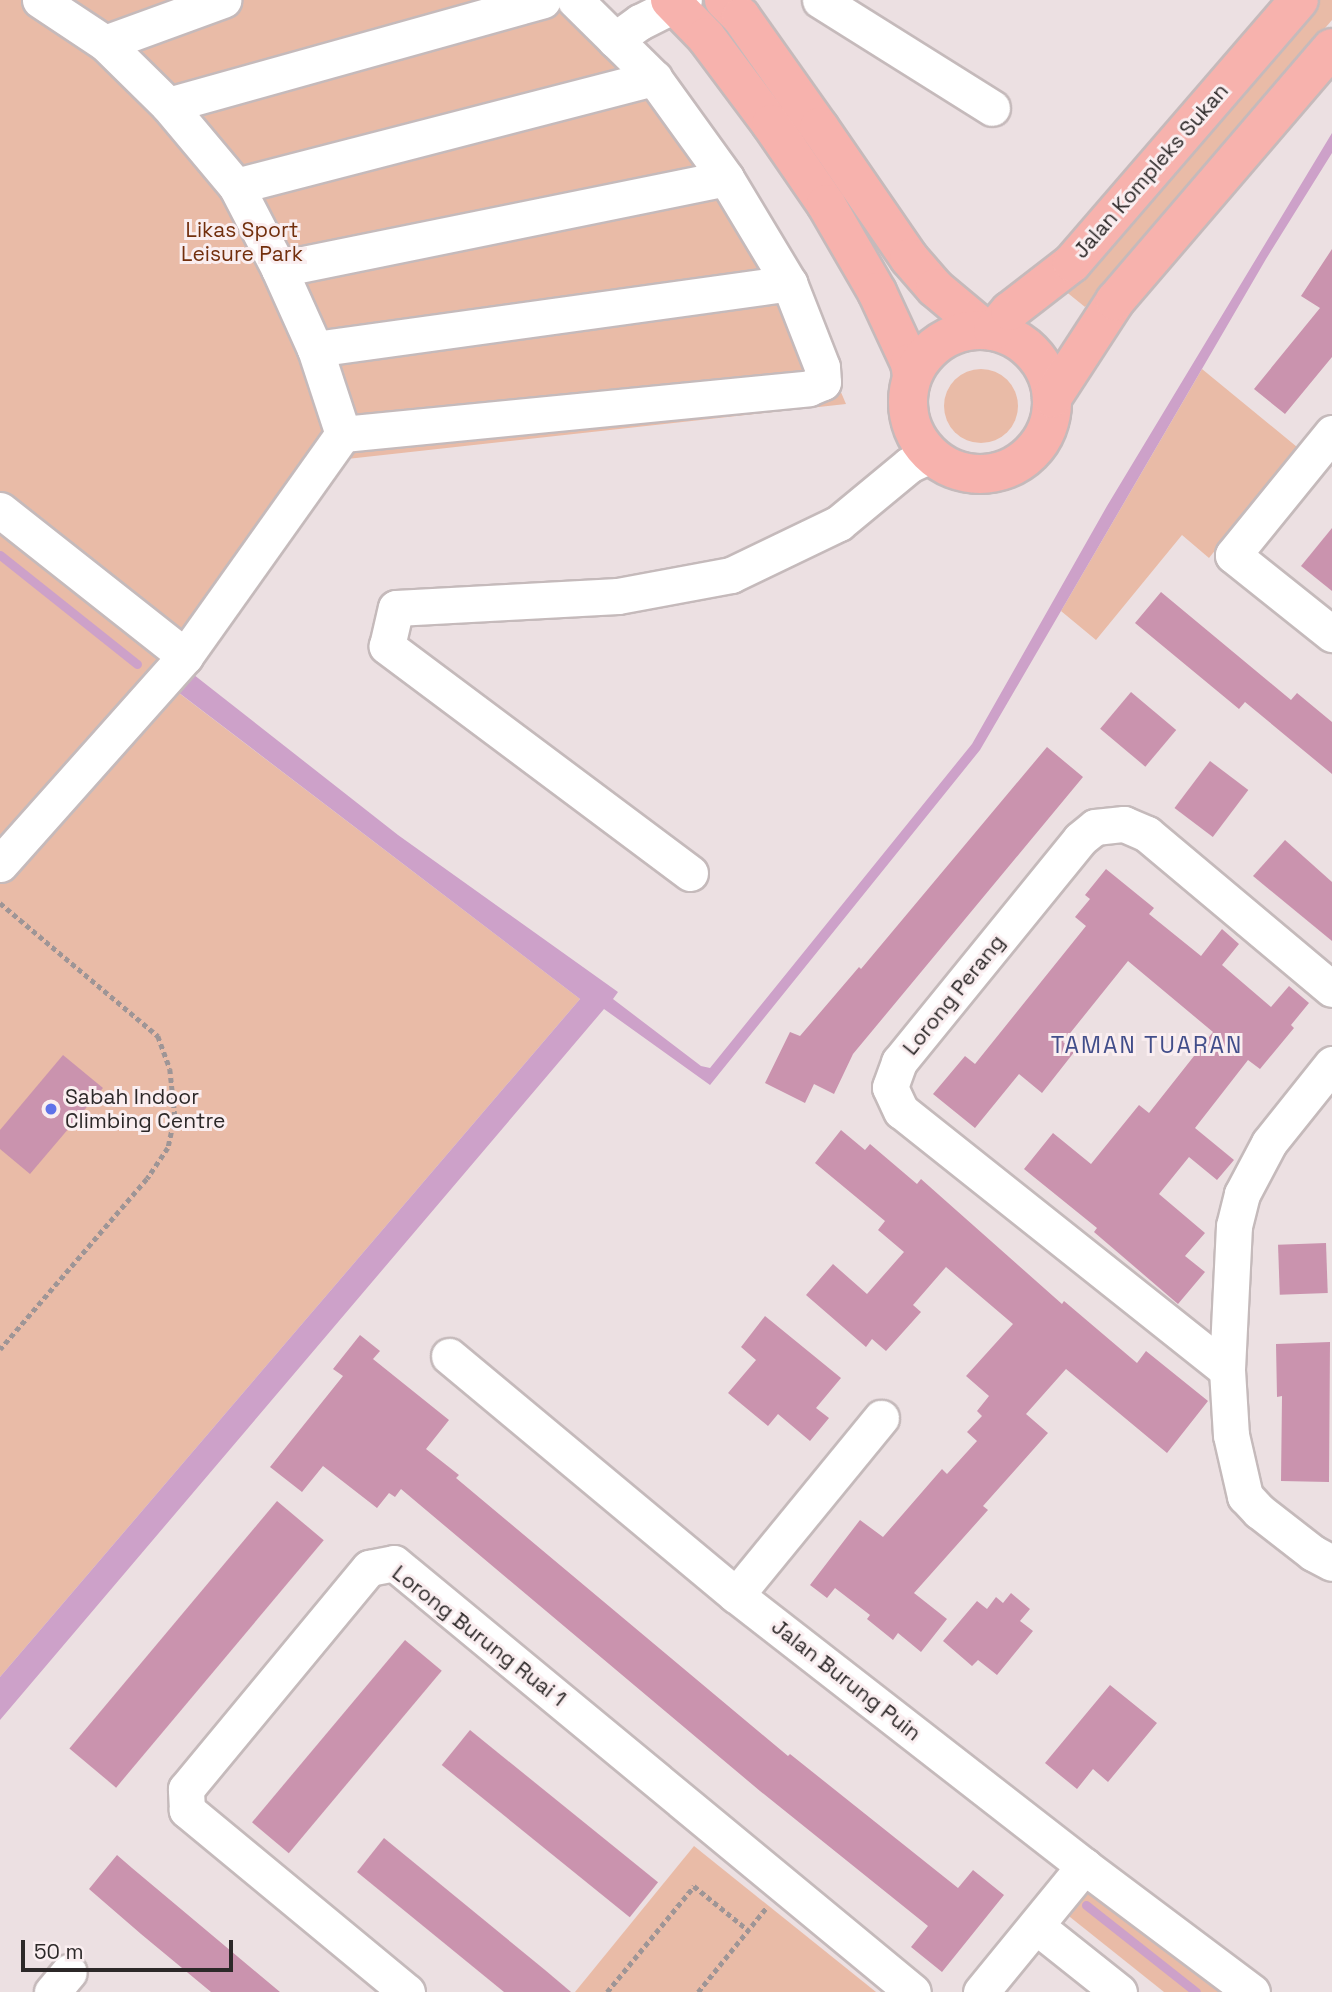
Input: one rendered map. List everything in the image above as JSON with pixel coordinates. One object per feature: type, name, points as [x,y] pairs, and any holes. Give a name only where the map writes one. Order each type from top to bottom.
[{"type":"main road","points":[[676,1],[771,124],[826,204],[877,292],[910,363],[912,376],[908,397],[909,418],[917,438],[930,455],[950,469],[974,475],[998,472],[1020,462],[1038,445],[1049,423],[1052,398],[1047,375],[1035,354],[1016,339],[989,330],[935,288],[909,258],[741,17],[724,0]]},
{"type":"main road","name":"Jalan Kompleks Sukan","points":[[989,330],[1072,263],[1299,0]]},
{"type":"main road","points":[[1052,398],[1115,301],[1332,48]]},
{"type":"main road","points":[[912,376],[933,346],[966,331],[989,330]]},
{"type":"street","points":[[40,0],[104,43],[168,105],[236,186],[279,269],[315,349],[343,434]]},
{"type":"street","points":[[104,43],[223,0]]},
{"type":"street","points":[[168,105],[543,0]]},
{"type":"street","points":[[0,864],[185,656],[343,434],[809,388],[824,382],[822,367],[789,283],[726,178],[654,78],[575,0]]},
{"type":"street","points":[[820,0],[992,108]]},
{"type":"street","points":[[615,40],[676,1]]},
{"type":"street","points":[[236,186],[654,78]]},
{"type":"street","points":[[279,269],[726,178]]},
{"type":"street","points":[[315,349],[789,283]]},
{"type":"street","points":[[1332,433],[1233,555],[1332,634]]},
{"type":"street","points":[[690,873],[387,646],[396,608],[618,596],[731,575],[839,523],[909,466],[930,455]]},
{"type":"street","points":[[0,510],[185,656]]},
{"type":"street","name":"Lorong Perang","points":[[1227,1370],[901,1111],[890,1087],[899,1062],[1080,839],[1095,827],[1124,824],[1147,834],[1332,989]]},
{"type":"street","points":[[1332,1064],[1269,1143],[1242,1194],[1234,1226],[1227,1370],[1231,1435],[1245,1496],[1259,1511],[1313,1553],[1332,1563]]},
{"type":"street","name":"Jalan Burung Puin","points":[[449,1356],[736,1595],[1084,1867],[1252,1992]]},
{"type":"street","points":[[736,1595],[881,1418]]},
{"type":"street","name":"Lorong Burung Ruai 1","points":[[407,1992],[187,1810],[186,1789],[369,1568],[394,1563],[913,1992]]},
{"type":"street","points":[[981,1992],[1084,1867]]},
{"type":"street","points":[[1036,1926],[1119,1992]]},
{"type":"path","points":[[0,903],[158,1036],[170,1069],[175,1116],[168,1148],[147,1179],[0,1350]]},
{"type":"path","points":[[607,1992],[694,1886],[748,1930]]},
{"type":"path","points":[[698,1992],[771,1902]]},
{"type":"green space","name":"Likas Sport Leisure Park","points":[[0,0],[592,0],[646,50],[758,198],[846,404],[347,459],[175,690],[580,999],[0,1677]]},
{"type":"green space","points":[[1318,0],[1332,0],[1332,20],[1085,307],[1064,290]]},
{"type":"green space","points":[[981,369],[1002,375],[1012,385],[1018,406],[1012,427],[1002,437],[981,443],[960,437],[950,427],[944,406],[950,385],[960,375]]},
{"type":"green space","points":[[1202,369],[1297,447],[1209,558],[1182,535],[1096,640],[1061,611]]},
{"type":"green space","points":[[694,1846],[876,1992],[575,1992]]},
{"type":"green space","points":[[1088,1888],[1229,1992],[1164,1992],[1070,1917],[1069,1909]]},
{"type":"shaded area","points":[[1332,133],[1332,153],[1266,259],[980,750],[710,1085],[604,1009],[0,1720],[0,1677],[580,999],[174,689],[189,671],[398,835],[618,992],[613,999],[701,1066],[710,1068],[972,744],[1107,506]]},
{"type":"building","points":[[1332,249],[1332,357],[1285,414],[1254,389],[1320,308],[1301,296]]},
{"type":"building","points":[[1332,528],[1332,591],[1301,566]]},
{"type":"building","points":[[1161,592],[1291,700],[1297,693],[1332,722],[1332,774],[1245,702],[1239,709],[1135,623]]},
{"type":"building","points":[[1131,692],[1176,730],[1145,767],[1100,729]]},
{"type":"building","points":[[1047,747],[1083,777],[853,1054],[834,1094],[814,1084],[805,1103],[765,1083],[790,1032],[800,1036],[859,967],[861,969]]},
{"type":"building","points":[[1210,761],[1248,790],[1213,837],[1174,808]]},
{"type":"building","points":[[1285,840],[1332,882],[1332,941],[1253,876]]},
{"type":"building","points":[[1106,869],[1154,908],[1149,914],[1201,956],[1222,929],[1239,944],[1222,965],[1271,1007],[1289,986],[1309,1003],[1291,1025],[1294,1028],[1260,1069],[1248,1060],[1195,1128],[1234,1160],[1217,1180],[1189,1157],[1159,1194],[1205,1233],[1185,1256],[1205,1272],[1178,1304],[1094,1232],[1097,1228],[1024,1169],[1053,1133],[1091,1164],[1139,1105],[1149,1113],[1213,1032],[1128,961],[1063,1042],[1075,1051],[1042,1093],[1019,1074],[975,1128],[933,1094],[965,1056],[975,1064],[1086,926],[1075,917],[1090,899],[1085,895]]},
{"type":"building","name":"Sabah Indoor Climbing Centre","points":[[63,1055],[103,1088],[30,1174],[0,1149],[0,1130]]},
{"type":"building","points":[[841,1130],[865,1150],[870,1144],[917,1184],[921,1179],[1062,1304],[1064,1301],[1137,1363],[1146,1351],[1208,1401],[1167,1453],[1066,1369],[1026,1414],[1048,1433],[983,1506],[988,1510],[914,1593],[947,1619],[921,1652],[898,1633],[893,1640],[867,1619],[870,1615],[835,1588],[827,1598],[810,1585],[860,1520],[883,1537],[942,1469],[947,1474],[977,1441],[967,1432],[982,1416],[977,1411],[989,1396],[966,1376],[1013,1324],[946,1267],[913,1305],[921,1312],[886,1351],[872,1339],[866,1347],[806,1295],[833,1264],[867,1294],[904,1252],[878,1230],[885,1221],[815,1163]]},
{"type":"building","points":[[1326,1243],[1328,1293],[1280,1295],[1278,1245]]},
{"type":"building","points":[[765,1316],[841,1378],[816,1408],[829,1418],[810,1441],[778,1414],[768,1426],[728,1393],[756,1360],[741,1347]]},
{"type":"building","points":[[360,1335],[380,1351],[373,1359],[449,1420],[426,1449],[459,1475],[456,1478],[788,1756],[790,1754],[958,1888],[973,1870],[1004,1895],[942,1972],[911,1947],[928,1926],[760,1791],[401,1489],[395,1497],[389,1493],[377,1508],[323,1466],[302,1492],[270,1467],[343,1376],[333,1369]]},
{"type":"building","points":[[1330,1342],[1329,1482],[1281,1481],[1282,1396],[1277,1397],[1276,1344]]},
{"type":"building","points":[[277,1501],[324,1540],[116,1788],[69,1748]]},
{"type":"building","points":[[1011,1593],[1030,1609],[1020,1621],[1033,1631],[997,1675],[978,1660],[972,1666],[943,1641],[977,1601],[987,1609],[996,1597],[1003,1603]]},
{"type":"building","points":[[405,1640],[442,1671],[289,1853],[252,1822]]},
{"type":"building","points":[[1110,1685],[1157,1723],[1108,1782],[1093,1769],[1077,1789],[1045,1763]]},
{"type":"building","points":[[470,1730],[658,1882],[630,1917],[442,1765]]},
{"type":"building","points":[[384,1838],[571,1992],[504,1992],[357,1872]]},
{"type":"building","points":[[117,1855],[280,1992],[211,1992],[141,1934],[89,1889]]},
{"type":"waterway","points":[[0,555],[137,664]]},
{"type":"waterway","points":[[1086,1905],[1196,1992]]},
{"type":"place","name":"Sabah Indoor Climbing Centre","points":[[51,1109]]},
{"type":"district","name":"TAMAN TUARAN","points":[[1147,1045]]}]
